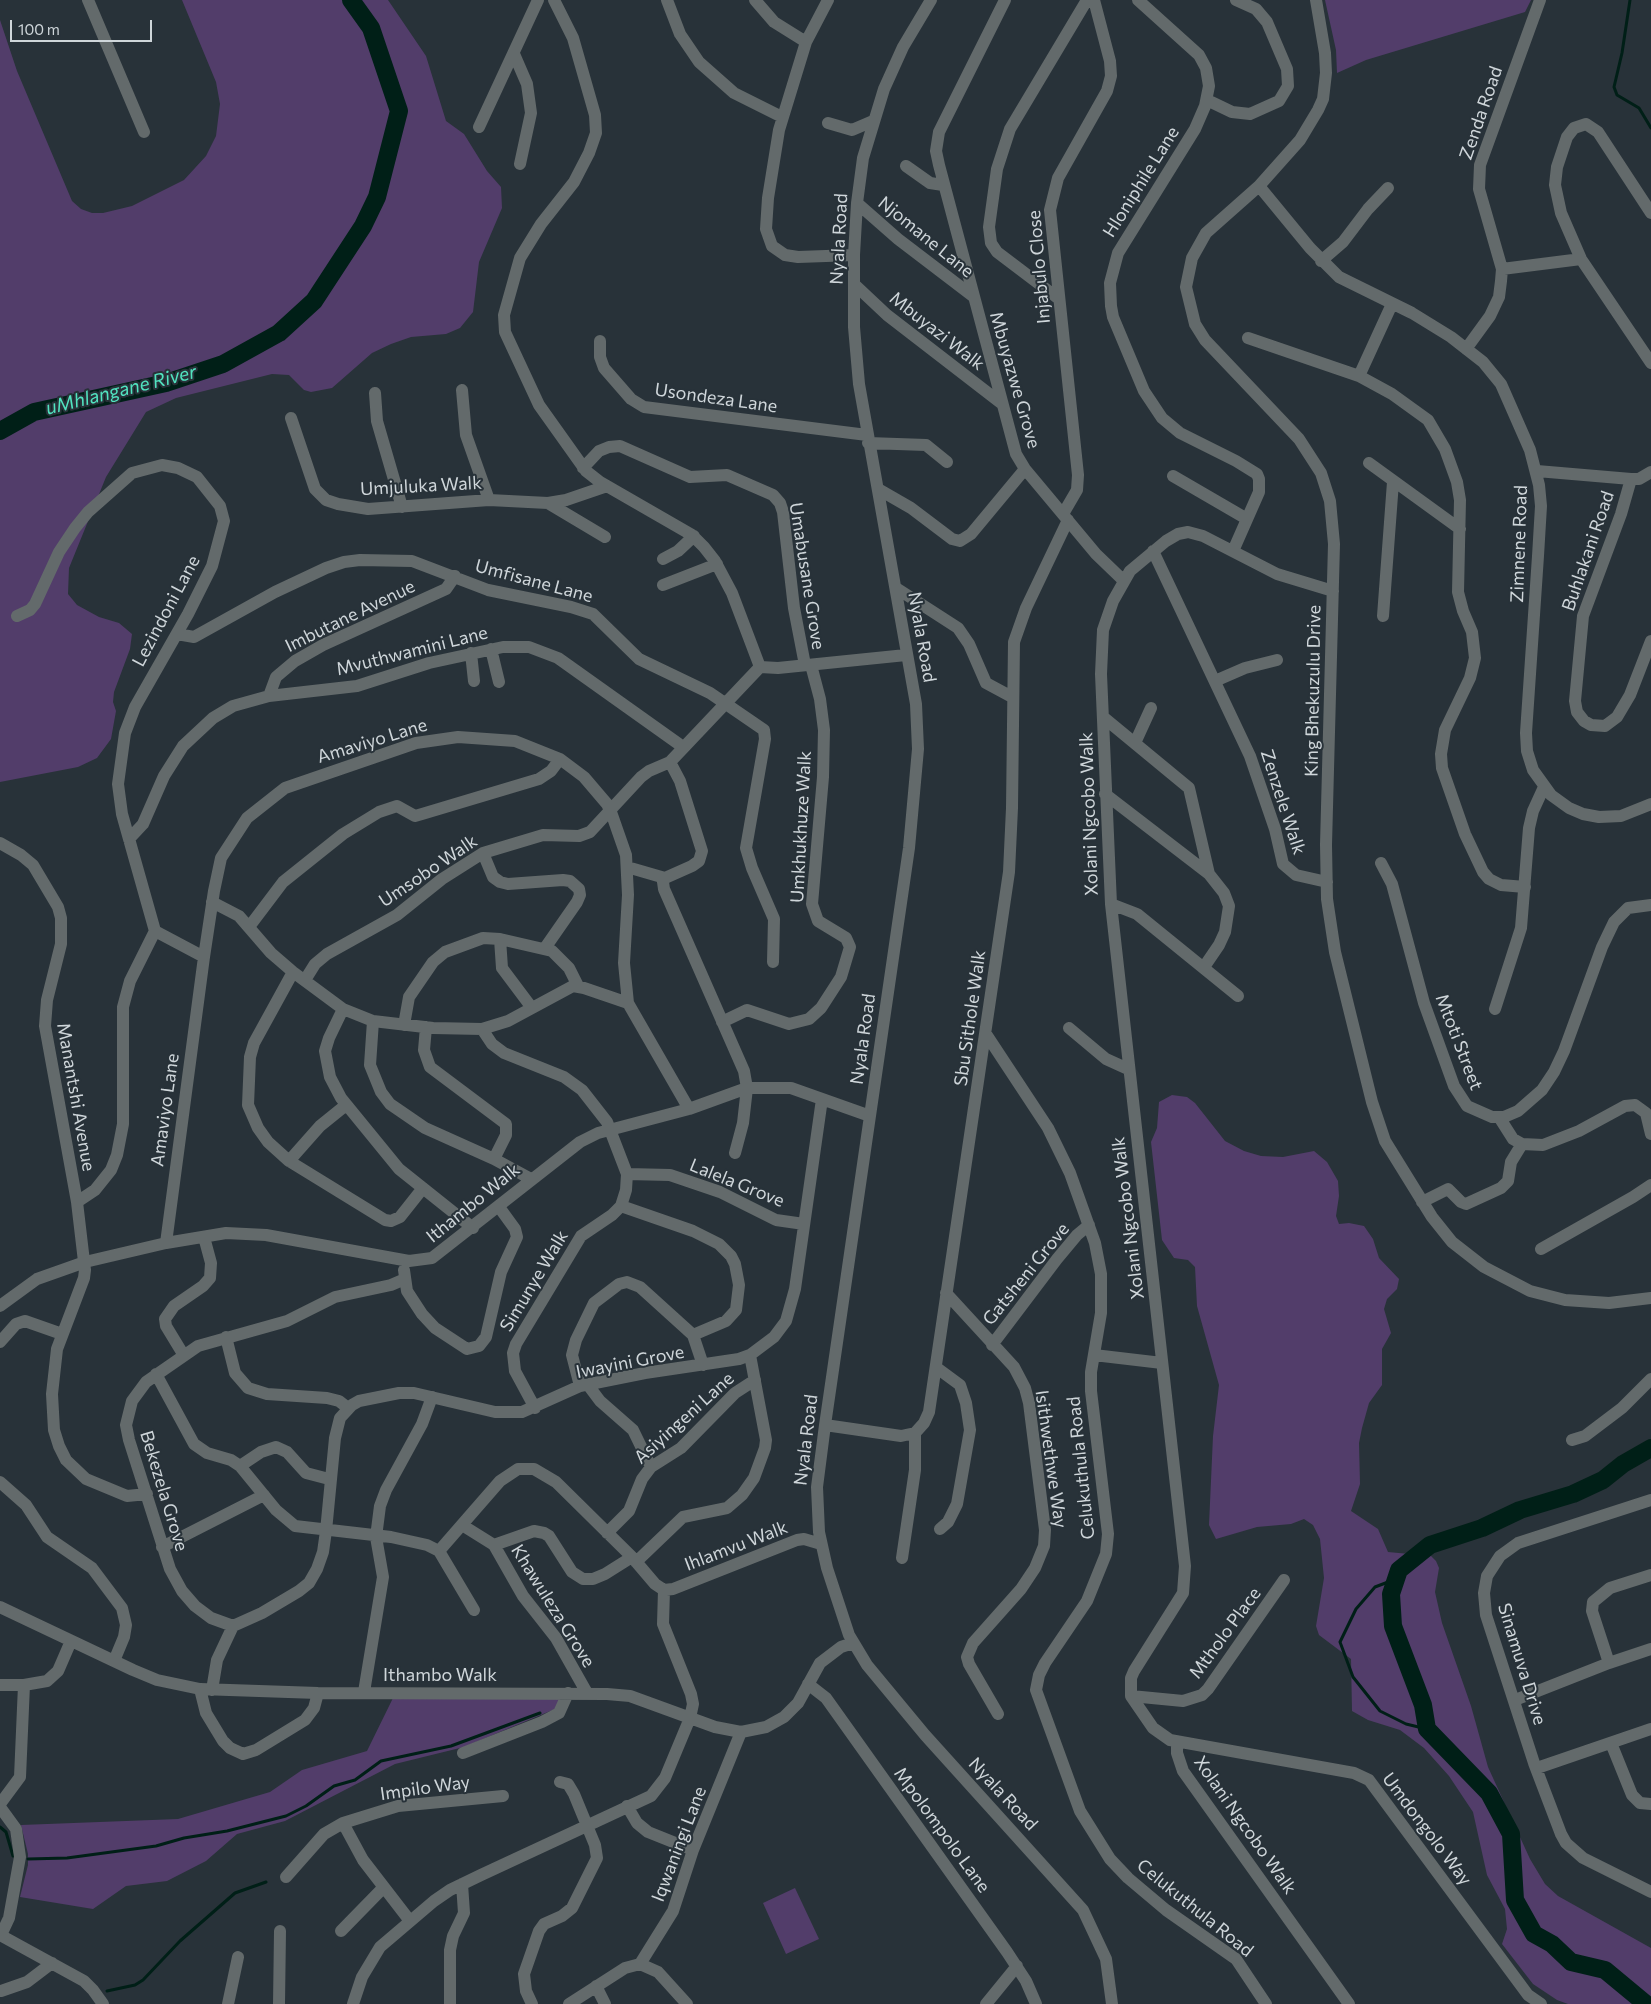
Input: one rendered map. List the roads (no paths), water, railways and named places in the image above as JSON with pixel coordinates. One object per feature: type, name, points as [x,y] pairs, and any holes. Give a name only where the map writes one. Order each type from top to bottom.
[{"type":"street","points":[[88,0],[144,132]]},
{"type":"street","points":[[479,127],[538,0]]},
{"type":"street","points":[[554,0],[573,38],[595,115],[596,133],[592,148],[574,182],[541,224],[520,258],[504,315],[504,326],[532,391],[583,468],[595,479],[694,536],[717,564],[732,593],[760,667]]},
{"type":"street","points":[[667,0],[680,34],[699,62],[734,93],[782,117]]},
{"type":"street","points":[[755,0],[774,22],[806,42]]},
{"type":"street","points":[[828,0],[806,42],[782,117],[768,198],[766,229],[770,242],[776,250],[792,257],[854,255]]},
{"type":"street","name":"Nyala Road","points":[[931,0],[910,33],[891,71],[873,121],[863,158],[857,203],[854,255],[854,327],[867,439],[878,489],[916,704],[917,771],[870,1116],[824,1425],[817,1487],[821,1544],[835,1597],[853,1643],[887,1692],[1083,1910],[1106,1959],[1112,2004]]},
{"type":"street","name":"Mbuyazwe Grove","points":[[1006,0],[939,132],[936,151],[943,185],[1012,444],[1025,469],[1096,554],[1123,580]]},
{"type":"street","points":[[1059,299],[997,252],[991,243],[990,227],[998,169],[1010,129],[1087,0]]},
{"type":"street","name":"Injabulo Close","points":[[1066,517],[1077,490],[1078,475],[1050,226],[1052,194],[1065,163],[1107,91],[1112,76],[1110,61],[1094,0]]},
{"type":"street","name":"Hloniphile Lane","points":[[1138,0],[1199,55],[1208,78],[1207,100],[1195,129],[1118,252],[1110,283],[1111,306],[1113,317],[1144,391],[1162,418],[1180,434],[1236,461],[1257,474],[1259,492],[1233,550]]},
{"type":"street","points":[[1207,100],[1238,114],[1254,113],[1279,101],[1286,92],[1289,80],[1282,54],[1267,22],[1256,9],[1236,0]]},
{"type":"street","name":"King Bhekuzulu Drive","points":[[1316,0],[1325,53],[1326,74],[1323,99],[1300,140],[1259,186],[1216,222],[1199,243],[1188,272],[1186,287],[1188,302],[1195,324],[1206,340],[1291,429],[1314,460],[1326,487],[1333,515],[1327,882],[1329,920],[1335,952],[1379,1125],[1385,1141],[1422,1202],[1441,1229],[1469,1257],[1491,1271],[1530,1291],[1565,1300],[1592,1303],[1631,1302],[1651,1298]]},
{"type":"street","name":"Zenda Road","points":[[1466,349],[1495,306],[1501,289],[1502,268],[1482,201],[1478,174],[1482,156],[1540,0]]},
{"type":"street","points":[[514,54],[527,84],[531,113],[520,164]]},
{"type":"street","points":[[828,123],[852,130],[873,121]]},
{"type":"street","points":[[1651,213],[1598,132],[1591,126],[1578,125],[1570,132],[1557,167],[1555,185],[1566,226],[1581,259],[1651,363]]},
{"type":"street","points":[[906,166],[930,183],[943,185]]},
{"type":"street","name":"Zimnene Road","points":[[1259,186],[1321,261],[1353,286],[1433,326],[1483,362],[1500,384],[1538,471],[1541,506],[1526,733],[1530,761],[1544,787],[1569,808],[1598,817],[1621,816],[1651,804]]},
{"type":"street","points":[[1321,261],[1343,242],[1368,209],[1388,188]]},
{"type":"street","name":"Njomane Lane","points":[[857,203],[898,239],[974,297]]},
{"type":"street","points":[[1502,268],[1581,259]]},
{"type":"street","name":"Mbuyazi Walk","points":[[854,284],[887,314],[1001,403]]},
{"type":"street","points":[[1359,376],[1392,304]]},
{"type":"street","points":[[1248,338],[1359,376],[1407,403],[1428,420],[1445,449],[1458,482],[1460,529],[1458,592],[1472,632],[1475,658],[1470,678],[1445,730],[1442,748],[1442,768],[1466,834],[1483,872],[1488,879],[1501,885],[1525,887]]},
{"type":"street","name":"Usondeza Lane","points":[[600,341],[600,357],[604,368],[631,399],[644,406],[867,439],[926,445],[948,462]]},
{"type":"street","points":[[462,390],[466,435],[489,500]]},
{"type":"street","points":[[375,393],[377,421],[402,506]]},
{"type":"street","name":"Umjuluka Walk","points":[[291,418],[312,481],[321,497],[338,504],[359,508],[489,500],[548,503],[566,500],[607,486]]},
{"type":"street","name":"Umabusane Grove","points":[[583,468],[599,450],[609,446],[620,446],[690,477],[727,475],[773,495],[780,503],[784,518],[794,608],[808,665]]},
{"type":"street","points":[[1369,463],[1460,529]]},
{"type":"street","name":"Lezindoni Lane","points":[[17,616],[30,610],[35,604],[59,552],[74,528],[88,512],[132,473],[147,468],[170,466],[186,471],[201,481],[220,506],[224,521],[208,576],[177,634],[139,697],[125,733],[118,784],[120,807],[155,931]]},
{"type":"street","points":[[878,489],[911,508],[952,539],[960,541],[970,534],[1025,469]]},
{"type":"street","points":[[1538,471],[1631,479],[1639,479],[1651,472]]},
{"type":"street","points":[[1173,476],[1247,519]]},
{"type":"street","name":"Buhlakani Road","points":[[1631,479],[1621,514],[1583,616],[1576,701],[1577,712],[1584,721],[1599,726],[1611,723],[1617,717],[1630,695],[1651,641]]},
{"type":"street","points":[[1383,616],[1393,482]]},
{"type":"street","points":[[548,503],[605,537]]},
{"type":"street","name":"Sbu Sithole Walk","points":[[915,1433],[924,1423],[930,1412],[946,1293],[986,1034],[1011,847],[1012,697],[1013,656],[1016,632],[1066,517]]},
{"type":"street","name":"Xolani Ngcobo Walk","points":[[1333,591],[1284,577],[1203,536],[1188,532],[1178,534],[1153,551],[1130,571],[1123,580],[1103,630],[1101,674],[1111,904],[1185,1581],[1183,1593],[1175,1608],[1130,1678],[1131,1696],[1153,1728],[1166,1738],[1177,1742],[1177,1753],[1183,1771],[1350,2004]]},
{"type":"street","points":[[663,559],[678,551],[694,536]]},
{"type":"street","name":"Zenzele Walk","points":[[1153,551],[1253,764],[1272,817],[1283,864],[1296,875],[1327,882]]},
{"type":"street","name":"Umfisane Lane","points":[[177,634],[194,637],[275,592],[326,568],[344,562],[412,561],[488,590],[571,607],[593,614],[639,659],[710,693],[762,727],[765,732],[746,848],[754,874],[774,919],[773,962]]},
{"type":"street","points":[[664,584],[717,564]]},
{"type":"street","name":"Imbutane Avenue","points":[[269,696],[276,677],[295,661],[323,645],[446,589],[455,576]]},
{"type":"street","points":[[896,588],[958,628],[969,644],[986,683],[1012,697]]},
{"type":"street","name":"Mvuthwamini Lane","points":[[129,839],[143,824],[164,776],[177,754],[190,738],[213,718],[233,706],[269,696],[357,686],[429,663],[491,649],[521,646],[558,658],[683,747]]},
{"type":"street","points":[[491,649],[499,682]]},
{"type":"street","points":[[471,653],[474,682]]},
{"type":"street","points":[[627,867],[665,878],[699,861],[702,851],[680,781],[670,762],[760,667],[808,665],[906,655]]},
{"type":"street","points":[[1215,681],[1244,668],[1277,660]]},
{"type":"street","name":"Umkhukhuze Walk","points":[[722,1022],[747,1010],[789,1024],[809,1019],[821,1008],[841,977],[850,947],[846,938],[818,921],[812,904],[823,777],[824,730],[820,699],[808,665]]},
{"type":"street","points":[[1135,743],[1151,708]]},
{"type":"street","points":[[1103,717],[1190,788],[1209,874]]},
{"type":"street","name":"Amaviyo Lane","points":[[166,1243],[204,957],[221,858],[238,829],[260,806],[285,788],[385,752],[437,739],[458,737],[515,741],[560,759],[584,777],[611,812],[622,841],[627,867],[624,970],[628,1003],[689,1109]]},
{"type":"street","points":[[249,928],[283,882],[343,834],[392,806],[402,808],[414,816],[539,779],[551,771],[560,759]]},
{"type":"street","name":"Umsobo Walk","points":[[305,980],[315,964],[327,954],[396,915],[442,879],[483,853],[543,835],[583,835],[590,832],[645,774],[670,762]]},
{"type":"street","points":[[1495,1009],[1521,928],[1531,819],[1544,787]]},
{"type":"street","points":[[1105,794],[1209,874],[1224,893],[1228,914],[1225,932],[1219,945],[1204,967]]},
{"type":"street","name":"Manantshi Avenue","points":[[0,844],[21,855],[33,865],[58,907],[61,918],[61,944],[47,1000],[45,1026],[85,1262],[84,1278],[62,1334],[54,1364],[52,1394],[54,1430],[62,1453],[76,1472],[99,1486],[127,1496],[147,1494]]},
{"type":"street","points":[[483,853],[493,877],[500,882],[508,884],[563,880],[570,881],[579,889],[580,895],[577,902],[546,948]]},
{"type":"street","name":"Mtoti Street","points":[[1381,862],[1392,884],[1424,1003],[1454,1086],[1467,1106],[1480,1114],[1499,1117]]},
{"type":"street","points":[[665,878],[663,882],[664,889],[744,1071],[746,1088],[743,1122],[735,1153]]},
{"type":"street","points":[[212,902],[234,912],[271,953],[343,1009],[373,1021],[426,1027],[482,1030],[508,1021],[567,988],[578,986],[628,1003]]},
{"type":"street","points":[[1111,904],[1137,914],[1238,996]]},
{"type":"street","points":[[1651,904],[1628,908],[1614,922],[1554,1072],[1542,1090],[1528,1104],[1511,1114],[1499,1117],[1507,1132],[1522,1144],[1543,1145],[1563,1139],[1629,1105],[1639,1106],[1646,1113],[1651,1134]]},
{"type":"street","points":[[76,1202],[96,1190],[107,1176],[117,1155],[123,1124],[123,1007],[130,981],[155,931],[204,957]]},
{"type":"street","points":[[404,1025],[409,997],[433,962],[445,952],[483,938],[500,939],[546,948],[564,961],[578,986]]},
{"type":"street","points":[[500,939],[502,968],[509,981],[532,1008]]},
{"type":"street","points":[[293,972],[254,1043],[248,1067],[247,1082],[248,1105],[253,1119],[268,1142],[289,1161],[381,1219],[388,1221],[400,1217],[423,1188]]},
{"type":"street","points":[[343,1009],[329,1038],[325,1056],[330,1077],[346,1105],[395,1165],[473,1228]]},
{"type":"street","points":[[373,1021],[370,1065],[384,1098],[414,1122],[494,1159],[530,1179]]},
{"type":"street","points":[[426,1027],[424,1050],[430,1067],[506,1124],[506,1135],[494,1159]]},
{"type":"street","points":[[1069,1028],[1106,1059],[1128,1069]]},
{"type":"street","points":[[482,1030],[492,1044],[504,1053],[573,1082],[598,1108],[610,1130],[627,1174],[626,1190],[621,1206],[693,1231],[719,1244],[731,1256],[739,1280],[736,1310],[726,1321],[694,1335]]},
{"type":"street","name":"Celukuthula Road","points":[[986,1034],[1048,1128],[1070,1173],[1089,1226],[1101,1274],[1102,1291],[1091,1391],[1108,1534],[1106,1554],[1087,1601],[1045,1663],[1039,1675],[1036,1690],[1080,1812],[1110,1859],[1128,1878],[1166,1910],[1236,1959],[1266,2004]]},
{"type":"street","name":"Ithambo Walk","points":[[0,1306],[37,1279],[85,1262],[166,1243],[226,1233],[266,1235],[404,1260],[432,1258],[473,1228],[530,1179],[580,1142],[598,1133],[689,1109],[746,1088],[791,1088],[870,1116]]},
{"type":"street","name":"Iwayini Grove","points":[[348,1408],[359,1401],[399,1393],[414,1393],[503,1413],[535,1408],[584,1385],[645,1373],[703,1366],[750,1355],[774,1337],[786,1321],[795,1289],[822,1099]]},
{"type":"street","points":[[289,1161],[320,1126],[346,1105]]},
{"type":"street","points":[[1422,1202],[1450,1190],[1461,1202],[1466,1204],[1501,1188],[1508,1181],[1511,1162],[1522,1144]]},
{"type":"street","name":"Lalela Grove","points":[[627,1174],[670,1175],[720,1192],[776,1220],[804,1224]]},
{"type":"street","points":[[1541,1250],[1634,1197],[1651,1185]]},
{"type":"street","name":"Simunye Walk","points":[[535,1408],[515,1372],[513,1353],[516,1344],[581,1236],[612,1215],[621,1206]]},
{"type":"street","points":[[404,1260],[407,1291],[435,1328],[467,1349],[479,1346],[486,1337],[502,1272],[517,1237],[515,1229],[499,1207]]},
{"type":"street","name":"Gatsheni Grove","points":[[992,1345],[1057,1259],[1077,1235],[1089,1226]]},
{"type":"street","points":[[183,1354],[166,1326],[165,1319],[174,1306],[204,1286],[210,1278],[211,1263],[204,1236]]},
{"type":"street","name":"Bekezela Grove","points":[[233,1626],[211,1618],[195,1606],[182,1591],[162,1546],[147,1494],[133,1457],[126,1424],[129,1408],[136,1394],[156,1374],[183,1354],[207,1342],[291,1319],[335,1296],[391,1285],[405,1279]]},
{"type":"street","points":[[651,1467],[633,1430],[584,1385],[572,1355],[576,1340],[594,1303],[619,1284],[627,1282],[640,1287],[694,1335],[703,1366]]},
{"type":"street","name":"Isithwethwe Way","points":[[946,1293],[1014,1367],[1025,1388],[1029,1403],[1045,1530],[1044,1546],[1035,1568],[1008,1604],[969,1649],[969,1664],[998,1714]]},
{"type":"street","points":[[0,1342],[16,1324],[25,1321],[62,1334]]},
{"type":"street","points":[[226,1338],[235,1373],[248,1388],[267,1394],[327,1398],[339,1402],[348,1408],[340,1418],[337,1428],[329,1479],[326,1531],[323,1552],[317,1569],[309,1583],[262,1613],[233,1626],[217,1660],[206,1690],[206,1713],[223,1741],[230,1748],[243,1754],[256,1750],[305,1720],[314,1708],[318,1693]]},
{"type":"street","points":[[1094,1354],[1162,1363]]},
{"type":"street","points":[[494,1545],[534,1530],[544,1533],[549,1536],[572,1572],[583,1580],[594,1579],[634,1559],[683,1517],[727,1508],[749,1487],[760,1464],[766,1440],[750,1355]]},
{"type":"street","points":[[937,1368],[960,1385],[966,1403],[970,1430],[957,1504],[948,1522],[940,1529]]},
{"type":"street","points":[[156,1374],[194,1444],[207,1453],[230,1460],[240,1466],[276,1510],[295,1526],[410,1541],[439,1551],[474,1610]]},
{"type":"street","points":[[1572,1440],[1585,1436],[1622,1408],[1651,1379]]},
{"type":"street","name":"Asiyingeni Lane","points":[[607,1532],[629,1511],[642,1479],[651,1467],[681,1448],[735,1393],[755,1380]]},
{"type":"street","points":[[364,1692],[383,1576],[376,1537],[384,1495],[414,1441],[432,1397]]},
{"type":"street","points":[[824,1425],[901,1436],[915,1433],[915,1470],[902,1558]]},
{"type":"street","points":[[240,1466],[261,1452],[276,1447],[287,1452],[306,1473],[329,1479]]},
{"type":"street","points":[[353,2004],[362,1977],[373,1957],[386,1941],[434,1901],[462,1884],[651,1796],[665,1778],[690,1718],[693,1704],[691,1694],[663,1624],[664,1590],[655,1584],[634,1559],[556,1482],[534,1469],[525,1468],[512,1471],[500,1481],[439,1551]]},
{"type":"street","points":[[0,1482],[26,1506],[47,1537],[92,1568],[120,1604],[125,1614],[126,1625],[124,1638],[114,1661]]},
{"type":"street","points":[[162,1546],[264,1495]]},
{"type":"street","name":"Sinamuva Drive","points":[[1651,1500],[1518,1543],[1500,1556],[1487,1576],[1484,1593],[1486,1615],[1537,1768],[1566,1843],[1583,1858],[1651,1892]]},
{"type":"street","name":"Khawuleza Grove","points":[[462,1525],[494,1545],[520,1591],[556,1638],[587,1693]]},
{"type":"street","name":"Ihlamvu Walk","points":[[664,1590],[673,1589],[797,1540],[804,1539],[821,1544]]},
{"type":"street","points":[[1609,1663],[1592,1611],[1593,1602],[1610,1588],[1651,1575]]},
{"type":"street","name":"Mtholo Place","points":[[1131,1696],[1183,1701],[1202,1695],[1284,1580]]},
{"type":"street","name":"Ithambo Walk","points":[[0,1607],[158,1680],[206,1690],[318,1693],[587,1693],[630,1696],[724,1730],[741,1732],[766,1727],[784,1717],[798,1703],[820,1662],[834,1651],[853,1643]]},
{"type":"street","points":[[0,1684],[24,1685],[43,1683],[51,1679],[58,1671],[72,1641]]},
{"type":"street","points":[[1515,1700],[1609,1663],[1651,1649]]},
{"type":"street","name":"Mpolompolo Lane","points":[[808,1684],[826,1698],[1017,1966],[1034,1995],[1036,2004]]},
{"type":"street","points":[[24,1685],[20,1777],[0,1806],[16,1829],[20,1857],[9,1918],[1,1935],[84,1981],[103,2004]]},
{"type":"street","points":[[463,1753],[542,1722],[559,1713],[568,1693]]},
{"type":"street","points":[[1537,1768],[1651,1729]]},
{"type":"street","name":"Iqwaningi Lane","points":[[640,1964],[673,1912],[693,1850],[741,1732]]},
{"type":"street","name":"Umdongolo Way","points":[[1177,1742],[1354,1773],[1365,1777],[1430,1860],[1528,1995],[1541,2004]]},
{"type":"street","points":[[1611,1743],[1632,1795],[1640,1803],[1651,1804]]},
{"type":"street","points":[[532,2004],[524,1985],[524,1974],[539,1931],[544,1924],[562,1916],[572,1908],[596,1863],[598,1855],[570,1787],[564,1782],[560,1782]]},
{"type":"street","name":"Impilo Way","points":[[286,1877],[324,1834],[343,1823],[398,1806],[503,1796]]},
{"type":"street","points":[[627,1806],[637,1823],[648,1832],[693,1850]]},
{"type":"street","points":[[343,1823],[363,1860],[410,1921]]},
{"type":"street","points":[[450,2004],[450,1950],[453,1936],[464,1913],[462,1884]]},
{"type":"street","points":[[341,1931],[384,1888]]},
{"type":"street","points":[[279,2004],[280,1931]]},
{"type":"street","points":[[228,2004],[238,1957]]},
{"type":"street","points":[[1,1992],[27,1982],[52,1963]]},
{"type":"street","points":[[569,2004],[625,1968],[640,1964],[658,1972],[687,2004]]},
{"type":"street","points":[[986,2004],[1017,1966]]},
{"type":"street","points":[[596,1986],[605,2004]]},
{"type":"waterway","name":"uMhlangane River","points":[[0,431],[34,412],[166,383],[223,364],[279,333],[314,301],[363,226],[377,197],[399,111],[371,28],[351,0]]},
{"type":"waterway","points":[[1630,0],[1622,53],[1614,87],[1617,95],[1639,108],[1651,128]]},
{"type":"waterway","points":[[1646,2004],[1605,1970],[1571,1962],[1552,1944],[1534,1934],[1515,1900],[1511,1834],[1489,1793],[1427,1729],[1423,1705],[1393,1626],[1391,1594],[1399,1570],[1430,1545],[1482,1528],[1520,1510],[1573,1494],[1603,1480],[1623,1464],[1651,1448]]},
{"type":"waterway","points":[[1396,1579],[1375,1587],[1356,1609],[1340,1642],[1353,1677],[1380,1711],[1406,1724],[1427,1729]]},
{"type":"waterway","points":[[28,1859],[67,1858],[156,1846],[286,1816],[306,1806],[334,1786],[355,1780],[381,1761],[451,1746],[540,1713]]},
{"type":"waterway","points":[[0,1827],[6,1832],[13,1856]]},
{"type":"waterway","points":[[107,1991],[135,1985],[143,1980],[180,1941],[235,1893],[266,1882]]}]
